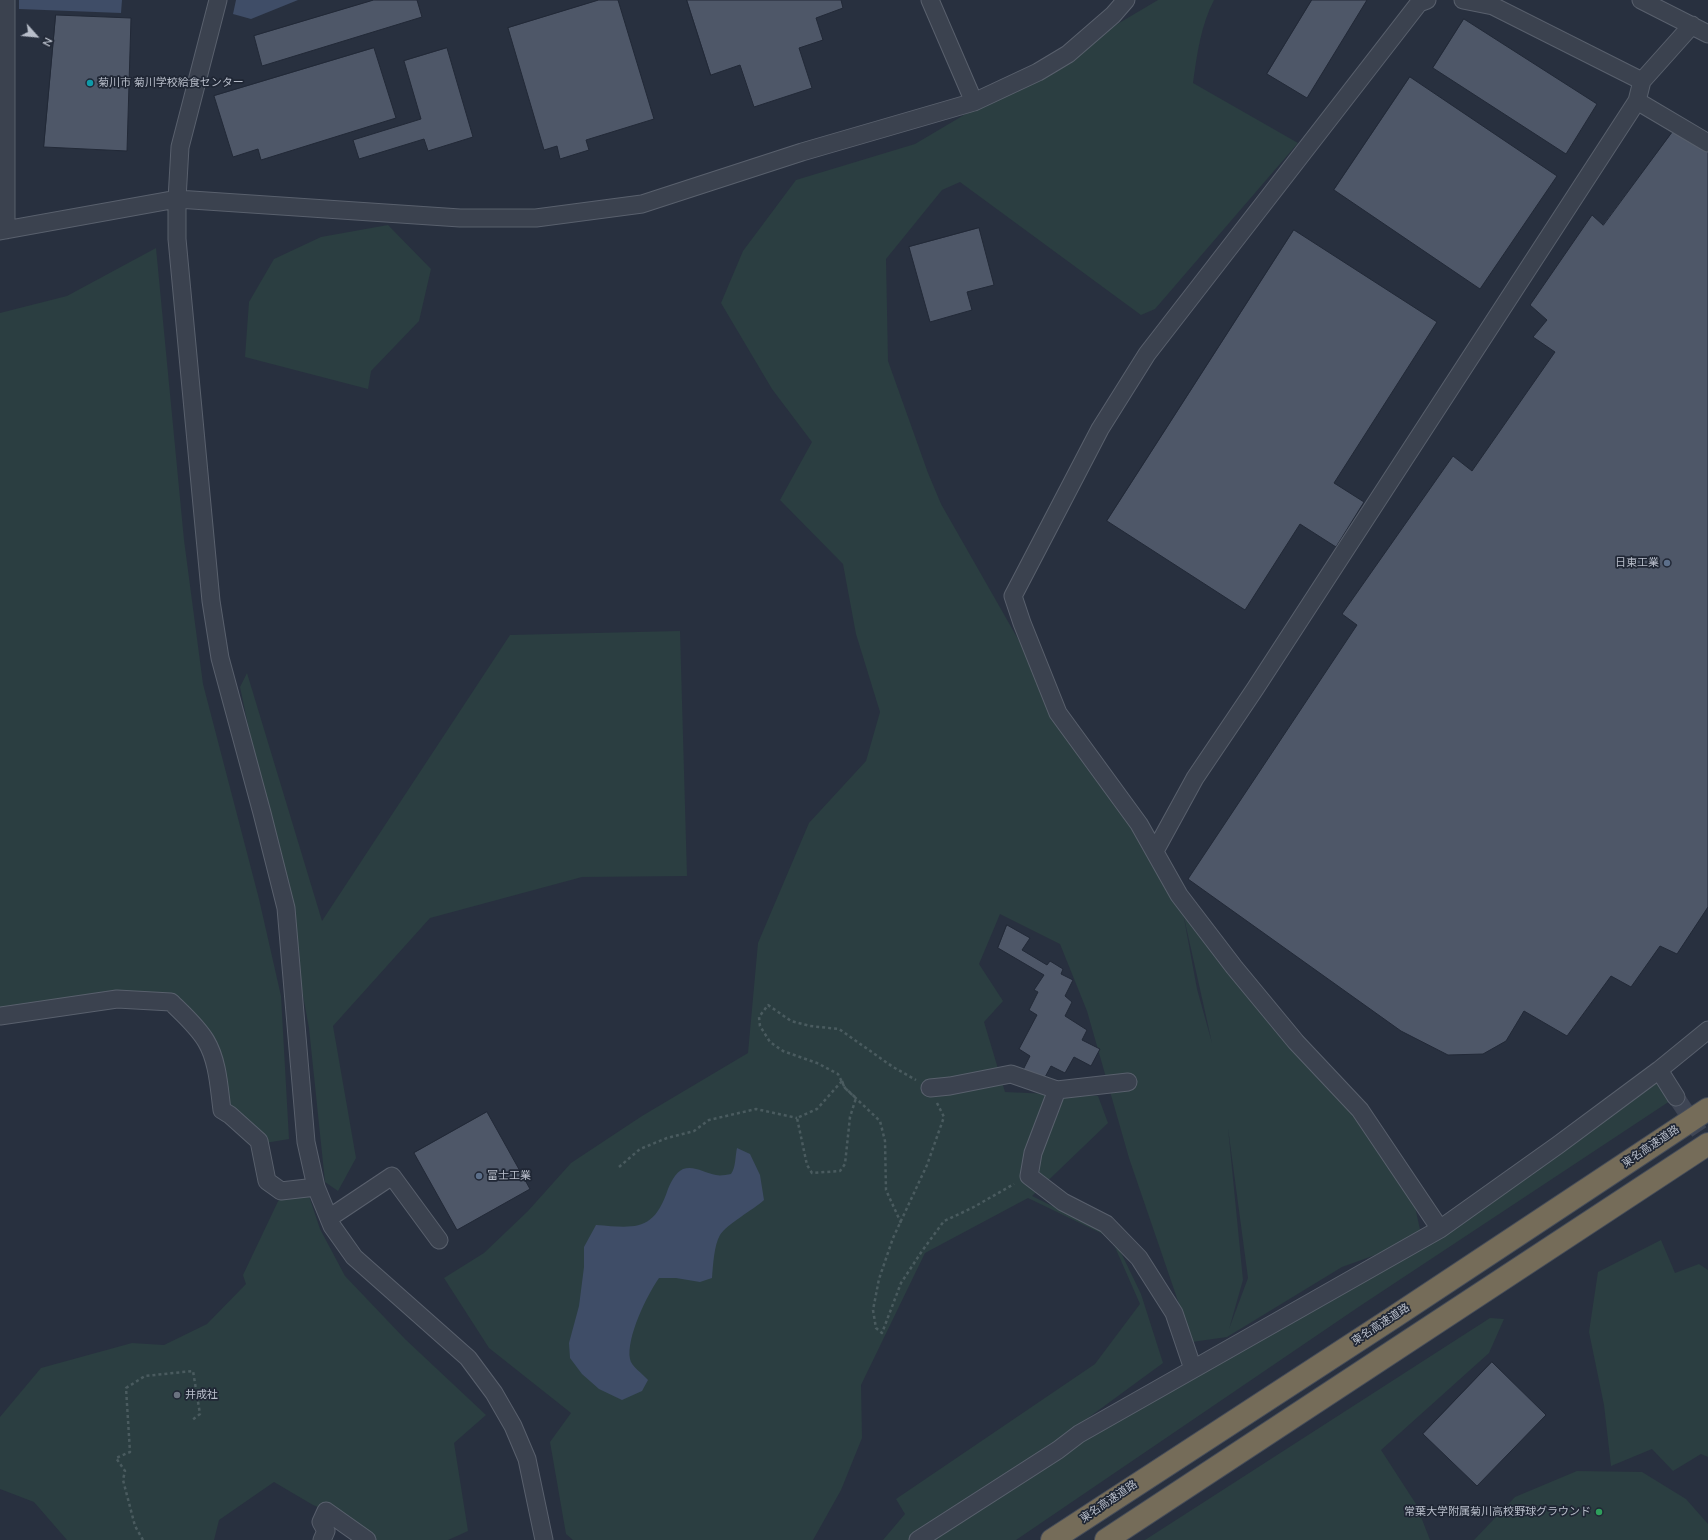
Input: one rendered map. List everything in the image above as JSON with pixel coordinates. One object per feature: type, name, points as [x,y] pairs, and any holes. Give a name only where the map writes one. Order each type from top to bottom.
[{"type":"highway","name":"東名高速道路","points":[[1052,1540],[1708,1109]]},
{"type":"highway","points":[[1106,1540],[1708,1144]]},
{"type":"street","points":[[6,0],[3,230],[177,199],[460,218],[536,218],[642,204],[802,152],[974,102],[1038,72],[1068,54],[1114,15],[1126,0]]},
{"type":"street","points":[[218,0],[180,147],[177,199],[177,239],[211,600],[220,658],[286,908],[306,1142],[316,1187],[332,1226],[354,1257],[468,1358],[494,1393],[512,1426],[527,1459],[544,1540]]},
{"type":"street","points":[[930,0],[974,102]]},
{"type":"street","points":[[1427,0],[1419,3],[1147,354],[1100,429],[1013,596],[1022,623],[1058,713],[1139,824],[1179,895],[1234,967],[1296,1042],[1360,1110],[1440,1229]]},
{"type":"street","points":[[1463,0],[1493,6],[1642,81]]},
{"type":"street","points":[[1641,0],[1708,34]]},
{"type":"street","points":[[1155,851],[1195,778],[1256,689],[1637,101],[1642,81],[1692,25]]},
{"type":"street","points":[[1637,101],[1708,143]]},
{"type":"street","points":[[0,1016],[117,998],[171,1002],[195,1026],[206,1041],[211,1051],[217,1075],[222,1110],[230,1115],[259,1142],[267,1181],[281,1191],[316,1187]]},
{"type":"street","points":[[918,1540],[1058,1450],[1079,1434],[1440,1229],[1659,1070],[1708,1030]]},
{"type":"street","points":[[1659,1070],[1676,1097]]},
{"type":"street","points":[[930,1088],[950,1086],[1011,1074],[1057,1090],[1128,1082]]},
{"type":"street","points":[[1057,1090],[1033,1153],[1029,1176],[1063,1202],[1106,1224],[1139,1258],[1174,1313],[1193,1369]]},
{"type":"street","points":[[329,1218],[392,1176],[439,1240]]},
{"type":"street","points":[[322,1540],[326,1531],[321,1522],[326,1511],[367,1540]]},
{"type":"path","points":[[900,1223],[886,1190],[885,1141],[880,1121],[845,1088],[838,1074],[817,1063],[783,1051],[770,1042],[760,1026],[759,1017],[768,1005],[791,1021],[810,1026],[839,1029],[893,1067],[930,1088],[944,1118],[927,1165],[900,1223],[893,1238],[879,1279],[873,1310],[876,1328],[882,1333],[901,1283],[922,1250],[944,1221],[972,1208],[1029,1176]]},
{"type":"path","points":[[619,1166],[640,1149],[667,1138],[694,1131],[709,1120],[756,1109],[797,1118],[817,1109],[842,1081]]},
{"type":"path","points":[[797,1118],[807,1165],[812,1173],[840,1171],[845,1164],[850,1117],[856,1098]]},
{"type":"path","points":[[143,1540],[135,1526],[123,1480],[125,1471],[116,1458],[130,1452],[126,1388],[145,1376],[193,1370],[200,1414],[191,1421]]},
{"type":"shaded area","points":[[1158,0],[1214,0],[1203,30],[1193,83],[1298,143],[1155,309],[1141,315],[960,182],[942,190],[886,259],[888,361],[928,473],[941,504],[1071,732],[1155,851],[1410,1184],[1421,1234],[1659,1070],[1676,1097],[1360,1306],[1016,1540],[883,1540],[905,1514],[896,1499],[1095,1364],[1140,1304],[1111,1238],[1028,1198],[925,1253],[861,1385],[862,1438],[841,1490],[813,1540],[573,1540],[566,1534],[550,1442],[571,1413],[489,1348],[444,1278],[484,1253],[528,1211],[571,1163],[642,1116],[748,1053],[758,943],[809,823],[866,761],[880,712],[856,634],[843,564],[780,500],[812,442],[772,389],[721,303],[743,251],[796,180],[915,144]],"holes":[[[1183,913],[1212,1043],[1197,989]],[[1000,914],[1060,944],[1087,1011],[1129,1158],[1192,1342],[1227,1337],[1342,1267],[1403,1245],[961,1511],[1163,1363],[1141,1294],[1113,1236],[1032,1196],[1108,1123],[1098,1096],[1005,1092],[984,1022],[1003,1001],[979,964]],[[1228,1128],[1248,1278],[1229,1329],[1243,1280]]]},
{"type":"shaded area","points":[[388,225],[431,269],[419,321],[371,371],[368,389],[245,357],[249,302],[274,259],[321,237]]},
{"type":"shaded area","points":[[156,248],[184,540],[203,684],[259,899],[281,996],[289,1139],[259,1144],[237,1122],[199,1030],[170,998],[0,1016],[0,313],[67,296]]},
{"type":"shaded area","points":[[680,631],[687,876],[582,877],[430,918],[333,1026],[356,1158],[338,1191],[325,1182],[309,1028],[291,930],[240,687],[247,673],[322,921],[510,635]]},
{"type":"shaded area","points":[[282,1193],[309,1196],[320,1229],[345,1276],[405,1339],[486,1415],[454,1443],[468,1531],[448,1540],[370,1540],[342,1517],[313,1505],[274,1482],[219,1520],[214,1540],[67,1540],[34,1502],[0,1489],[0,1417],[41,1368],[132,1343],[164,1345],[207,1324],[246,1284],[243,1275]]},
{"type":"shaded area","points":[[1661,1240],[1675,1273],[1699,1264],[1708,1270],[1708,1457],[1701,1454],[1673,1471],[1652,1449],[1611,1466],[1604,1405],[1589,1332],[1598,1272]]},
{"type":"shaded area","points":[[1490,1318],[1504,1319],[1489,1353],[1381,1450],[1416,1504],[1430,1540],[1145,1540]]},
{"type":"shaded area","name":"常葉大学附属菊川高校野球グラウンド","points":[[1577,1471],[1642,1472],[1686,1499],[1708,1524],[1708,1540],[1474,1540],[1515,1497]]},
{"type":"water","points":[[19,0],[122,0],[121,13],[19,9]]},
{"type":"water","points":[[236,0],[298,0],[251,19],[233,14]]},
{"type":"water","points":[[737,1148],[750,1154],[760,1175],[764,1200],[728,1226],[720,1235],[715,1250],[712,1278],[700,1282],[676,1278],[659,1278],[638,1317],[631,1340],[631,1362],[648,1380],[642,1391],[622,1400],[599,1389],[582,1374],[570,1358],[569,1343],[579,1306],[584,1267],[584,1247],[596,1225],[622,1227],[641,1224],[649,1220],[656,1213],[672,1181],[680,1171],[691,1168],[718,1175],[731,1174],[735,1165]]},
{"type":"building","points":[[374,0],[417,0],[422,17],[262,66],[254,36]]},
{"type":"building","points":[[599,0],[618,0],[654,119],[586,140],[589,150],[560,159],[557,146],[544,150],[508,28]]},
{"type":"building","points":[[687,0],[841,0],[843,8],[816,18],[823,40],[799,48],[812,88],[754,107],[740,65],[711,75]]},
{"type":"building","points":[[1312,0],[1367,0],[1307,98],[1267,74]]},
{"type":"building","name":"菊川市 菊川学校給食センター","points":[[56,15],[131,18],[127,151],[44,147]]},
{"type":"building","points":[[1464,19],[1597,104],[1566,154],[1433,68]]},
{"type":"building","points":[[374,48],[396,118],[261,160],[258,149],[233,157],[214,96]]},
{"type":"building","points":[[447,48],[473,137],[428,151],[424,139],[359,159],[353,140],[421,119],[404,61]]},
{"type":"building","points":[[1410,77],[1557,176],[1480,289],[1334,190]]},
{"type":"building","points":[[1677,126],[1708,145],[1708,907],[1677,954],[1660,946],[1631,987],[1611,976],[1567,1036],[1524,1011],[1506,1041],[1483,1054],[1448,1055],[1401,1031],[1188,879],[1357,625],[1342,614],[1453,456],[1472,471],[1555,352],[1533,337],[1547,320],[1530,305],[1592,215],[1603,225]]},
{"type":"building","points":[[979,228],[994,285],[967,292],[972,310],[930,322],[909,247]]},
{"type":"building","points":[[1294,230],[1437,322],[1334,483],[1364,502],[1336,547],[1300,524],[1245,610],[1107,521]]},
{"type":"building","points":[[1007,925],[1030,938],[1022,950],[1047,965],[1050,961],[1063,969],[1061,974],[1073,980],[1065,996],[1072,1002],[1065,1016],[1087,1030],[1082,1040],[1100,1049],[1091,1066],[1074,1057],[1065,1073],[1051,1066],[1043,1081],[1023,1070],[1030,1056],[1019,1049],[1037,1015],[1029,1010],[1038,992],[1034,990],[1044,975],[998,948]]},
{"type":"building","points":[[487,1112],[530,1189],[457,1230],[414,1153]]},
{"type":"building","points":[[1492,1362],[1546,1415],[1477,1486],[1423,1434]]},
{"type":"tunnel","points":[[1676,1097],[1708,1145]]},
{"type":"place","name":"菊川市 菊川学校給食センター","points":[[90,83]]},
{"type":"place","name":"日東工業","points":[[1667,563]]},
{"type":"place","name":"富士工業","points":[[479,1176]]},
{"type":"place","name":"井成社","points":[[177,1395]]},
{"type":"place","name":"常葉大学附属菊川高校野球グラウンド","points":[[1599,1512]]}]
